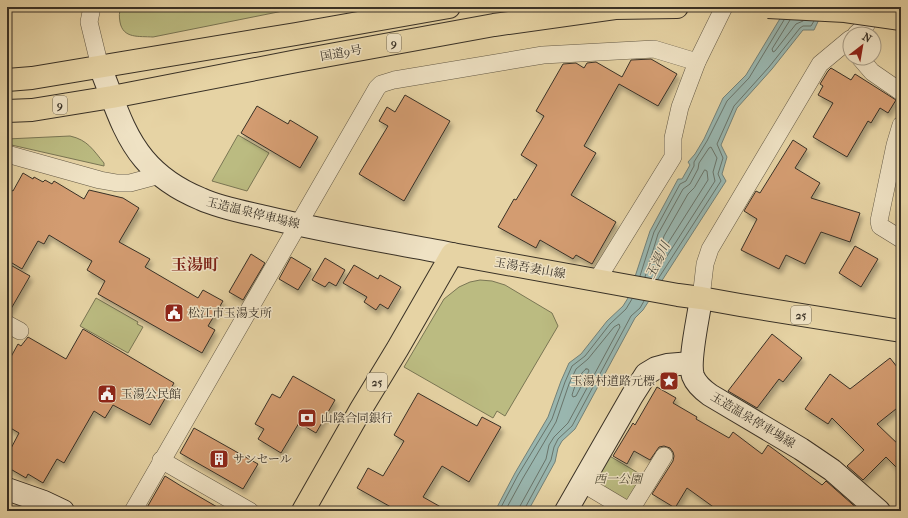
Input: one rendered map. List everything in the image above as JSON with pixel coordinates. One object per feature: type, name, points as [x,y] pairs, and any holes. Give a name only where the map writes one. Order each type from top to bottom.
[{"type":"main road","name":"9","points":[[7,80],[32,78],[100,67],[449,7]]},
{"type":"main road","name":"国道9号","points":[[7,111],[32,110],[112,97],[494,25],[615,8],[677,7]]},
{"type":"main road","points":[[768,7],[846,11],[901,19]]},
{"type":"main road","name":"玉造温泉停車場線","points":[[100,67],[132,143],[144,159],[160,175],[180,189],[219,206],[297,225],[452,254]]},
{"type":"main road","name":"玉湯吾妻山線","points":[[452,254],[678,295],[901,331]]},
{"type":"main road","name":"25","points":[[303,511],[360,409],[398,348],[452,254]]},
{"type":"main road","name":"玉造温泉停車場線","points":[[701,298],[691,364],[694,379],[705,391],[801,449],[832,470],[879,511]]},
{"type":"main road","points":[[566,511],[646,374],[656,368],[667,365],[691,364]]},
{"type":"main road","points":[[7,490],[44,502],[63,511]]},
{"type":"street","points":[[92,7],[89,22],[100,67]]},
{"type":"street","points":[[602,281],[673,157],[673,138],[680,107],[696,62],[724,7]]},
{"type":"street","points":[[865,26],[876,7]]},
{"type":"street","points":[[701,298],[705,264],[710,248],[820,64],[842,47]]},
{"type":"street","points":[[132,511],[297,225],[377,88],[381,84],[387,81],[543,55],[654,49],[696,62]]},
{"type":"street","points":[[867,66],[872,72],[901,92]]},
{"type":"street","points":[[901,125],[894,145],[878,221],[880,226],[901,239]]},
{"type":"street","points":[[7,154],[117,183],[130,183],[160,175]]},
{"type":"street","points":[[582,483],[630,511],[664,456]]},
{"type":"street","points":[[161,460],[250,511]]},
{"type":"green space","points":[[121,7],[303,7],[153,37],[132,36],[124,31],[120,20]]},
{"type":"green space","points":[[238,135],[269,153],[247,191],[212,181]]},
{"type":"green space","points":[[70,136],[81,140],[90,146],[104,163],[104,166],[7,144],[7,139]]},
{"type":"green space","points":[[480,280],[492,281],[505,285],[552,313],[558,326],[505,416],[497,411],[493,418],[404,367],[444,299],[459,287],[470,282]]},
{"type":"green space","points":[[96,298],[138,322],[137,324],[143,327],[128,353],[80,326]]},
{"type":"green space","name":"西一公園","points":[[608,455],[645,477],[631,500],[624,501],[604,489],[597,473]]},
{"type":"water","name":"玉湯川","points":[[825,7],[814,30],[803,30],[772,69],[737,108],[721,145],[727,157],[722,174],[726,181],[643,310],[635,318],[575,429],[562,441],[558,448],[555,462],[528,511],[495,511],[515,473],[548,417],[569,363],[581,354],[607,321],[623,306],[628,298],[650,231],[678,179],[682,179],[690,165],[688,162],[704,139],[723,98],[746,75],[784,12]]},
{"type":"building","points":[[651,59],[677,74],[658,106],[619,84],[584,146],[596,153],[571,195],[616,222],[592,264],[576,255],[573,259],[540,240],[536,248],[498,227],[514,199],[516,200],[537,165],[521,155],[544,116],[536,111],[563,64],[576,63],[584,68],[587,63],[596,62],[622,77],[631,60]]},
{"type":"building","points":[[831,68],[851,80],[855,74],[896,100],[888,113],[880,108],[871,123],[868,121],[847,157],[813,137],[833,103],[818,95],[823,86],[820,84]]},
{"type":"building","points":[[405,95],[450,121],[404,201],[359,174],[388,126],[379,121],[387,107],[395,112]]},
{"type":"building","points":[[257,106],[288,124],[290,120],[318,137],[300,168],[241,133]]},
{"type":"building","points":[[793,140],[807,149],[795,168],[820,183],[811,198],[860,213],[850,242],[821,232],[805,264],[786,255],[779,269],[741,250],[757,219],[744,211],[756,191],[760,193]]},
{"type":"building","points":[[23,173],[33,179],[34,177],[43,182],[45,180],[52,184],[54,181],[84,199],[89,190],[123,198],[139,208],[119,242],[150,259],[145,267],[198,298],[203,290],[223,301],[208,326],[215,330],[202,353],[98,294],[105,281],[87,270],[92,261],[49,235],[44,244],[38,241],[22,269],[7,260],[7,188],[13,191]]},
{"type":"building","points":[[855,246],[878,259],[861,287],[839,273]]},
{"type":"building","points":[[251,254],[265,263],[243,300],[229,292]]},
{"type":"building","points":[[291,257],[311,269],[298,290],[279,279]]},
{"type":"building","points":[[325,258],[345,270],[336,286],[329,282],[325,287],[312,280]]},
{"type":"building","points":[[7,263],[30,276],[8,314],[7,314]]},
{"type":"building","points":[[354,265],[378,279],[380,275],[401,287],[388,309],[380,304],[376,310],[364,302],[367,297],[343,283]]},
{"type":"building","name":"玉湯公民館","points":[[83,329],[174,383],[150,425],[113,405],[105,418],[94,411],[64,463],[57,459],[43,483],[28,474],[26,478],[7,467],[7,456],[19,433],[7,426],[7,364],[18,344],[21,346],[28,337],[66,359]]},
{"type":"building","points":[[772,334],[802,358],[783,382],[779,379],[757,408],[728,391]]},
{"type":"building","points":[[890,358],[901,372],[901,405],[877,424],[901,447],[901,472],[886,457],[863,480],[847,466],[864,450],[832,418],[828,424],[805,409],[830,374],[850,389]]},
{"type":"building","name":"山陰合同銀行","points":[[293,376],[335,400],[316,433],[299,423],[281,453],[258,439],[264,429],[255,424],[272,394],[280,398]]},
{"type":"building","points":[[657,387],[676,398],[673,403],[697,417],[696,419],[729,438],[733,432],[762,454],[768,445],[822,485],[826,481],[860,511],[719,511],[687,488],[675,508],[652,494],[673,461],[674,456],[670,448],[664,446],[659,447],[650,460],[634,451],[627,464],[613,456],[633,423],[635,425]]},
{"type":"building","points":[[418,393],[477,426],[482,417],[501,427],[469,482],[442,466],[423,497],[448,511],[398,511],[357,488],[368,468],[383,476],[404,441],[394,435]]},
{"type":"building","name":"サンセール","points":[[194,428],[258,464],[243,489],[180,453]]},
{"type":"building","points":[[165,476],[181,486],[224,511],[145,511]]},
{"type":"place","name":"松江市玉湯支所","points":[[174,313]]},
{"type":"place","name":"玉湯村道路元標","points":[[669,381]]},
{"type":"place","name":"玉湯公民館","points":[[107,394]]},
{"type":"place","name":"山陰合同銀行","points":[[307,418]]},
{"type":"place","name":"サンセール","points":[[219,459]]},
{"type":"district","name":"玉湯町","points":[[195,264]]}]
